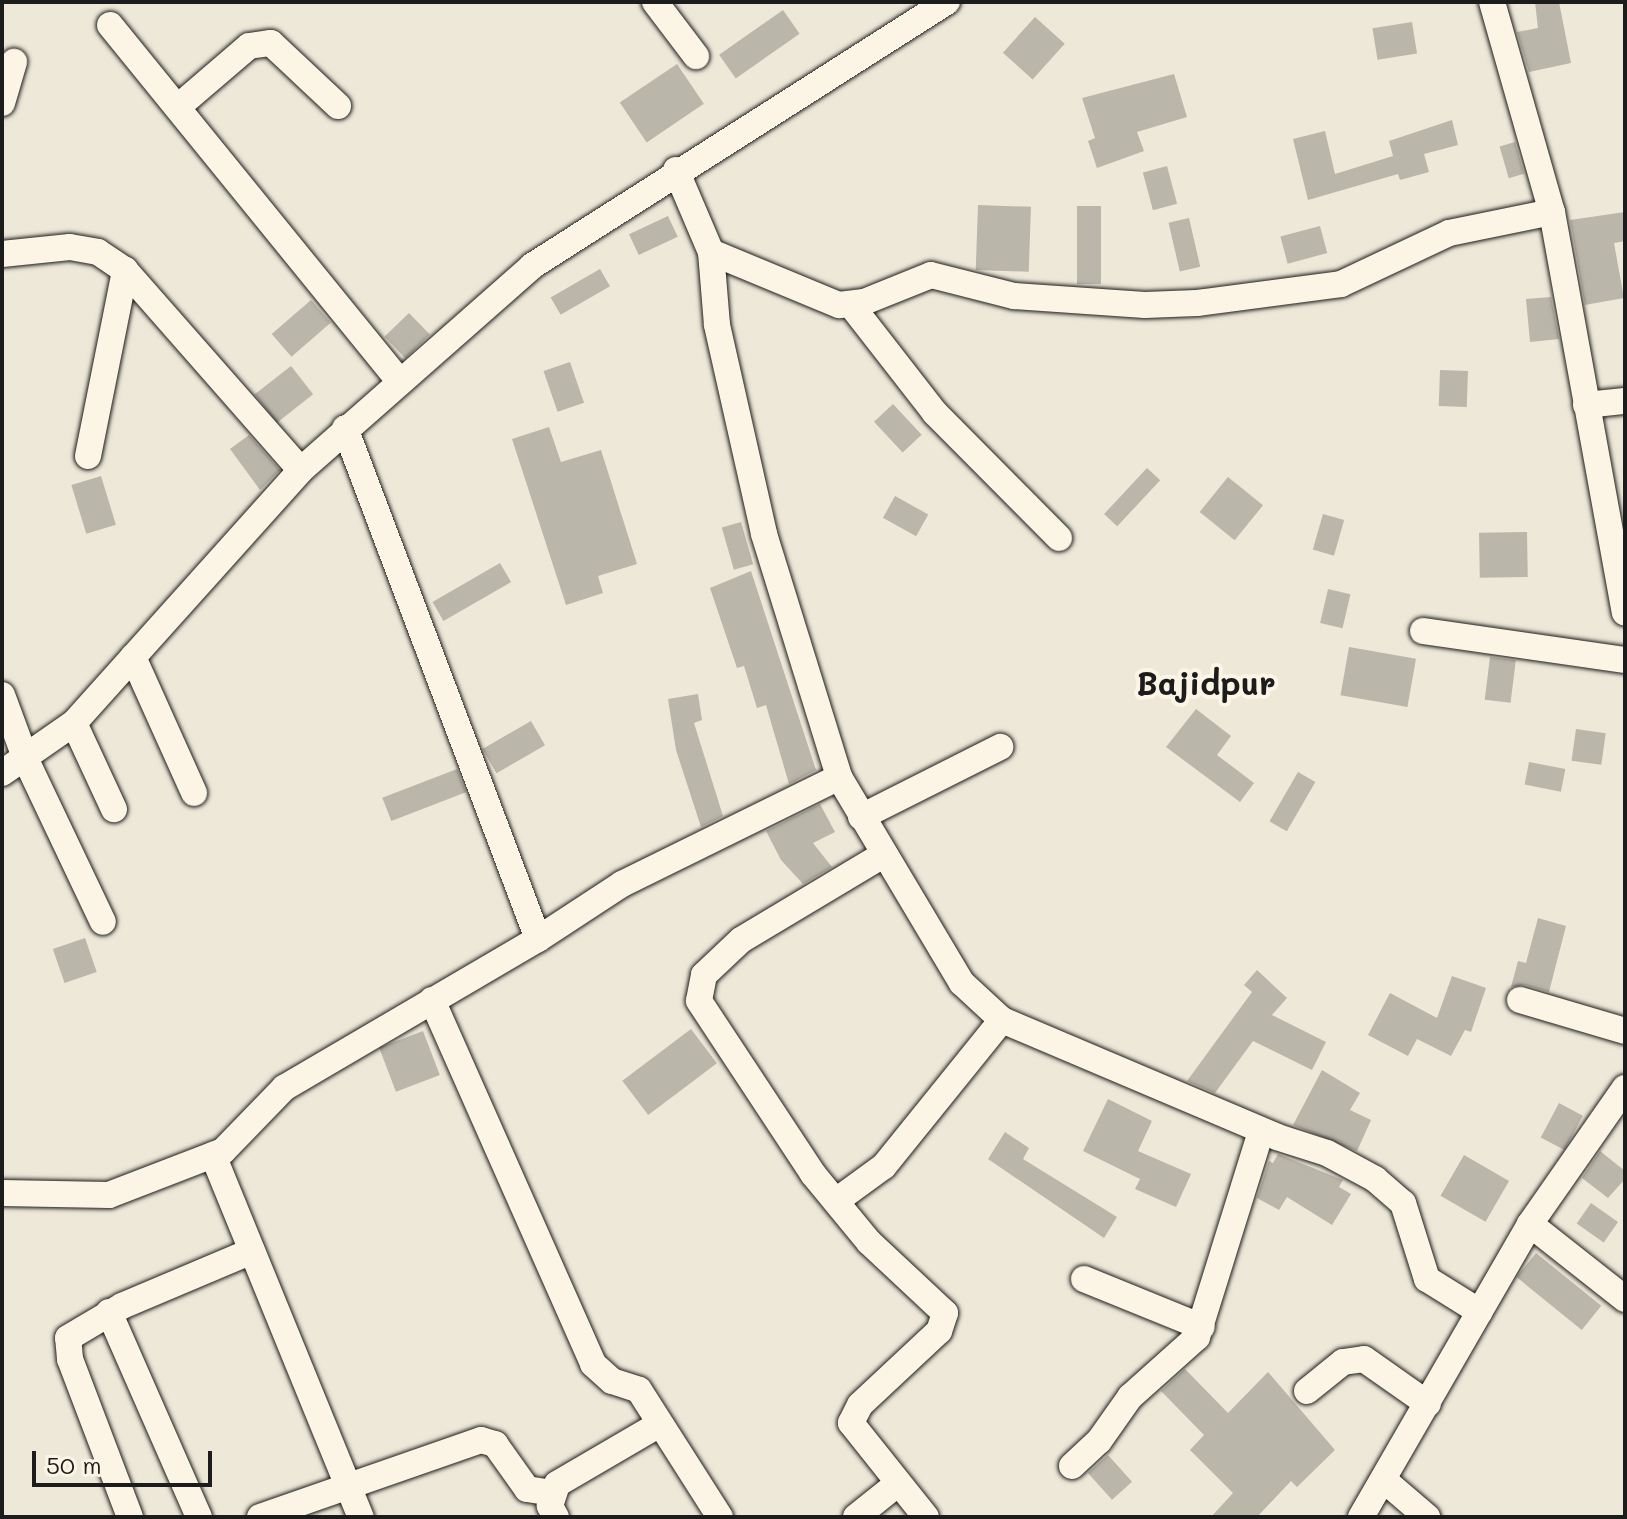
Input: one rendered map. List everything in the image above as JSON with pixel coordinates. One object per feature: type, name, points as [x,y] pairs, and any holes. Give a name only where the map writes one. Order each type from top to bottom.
[{"type":"street","points":[[655,2],[696,56]]},
{"type":"street","points":[[2,773],[26,760],[74,723],[301,470],[532,266],[676,170],[947,2]]},
{"type":"street","points":[[1492,2],[1552,212],[1625,612]]},
{"type":"street","points":[[110,25],[179,106],[399,381]]},
{"type":"street","points":[[179,106],[249,46],[271,43],[338,106]]},
{"type":"street","points":[[2,103],[14,62]]},
{"type":"street","points":[[676,170],[711,252],[717,325],[764,534],[839,777],[962,983],[1002,1020],[1261,1131],[1327,1153],[1397,1196],[1407,1212],[1427,1279],[1480,1312]]},
{"type":"street","points":[[711,252],[819,301],[851,305],[931,275],[1014,296],[1145,305],[1291,294],[1341,284],[1449,233],[1552,212]]},
{"type":"street","points":[[2,254],[70,247],[98,252],[125,270],[301,470]]},
{"type":"street","points":[[88,456],[125,270]]},
{"type":"street","points":[[851,305],[942,421],[1059,538]]},
{"type":"street","points":[[1586,405],[1625,401]]},
{"type":"street","points":[[345,428],[538,939]]},
{"type":"street","points":[[1423,631],[1625,660]]},
{"type":"street","points":[[133,657],[194,793]]},
{"type":"street","points":[[2,695],[26,760],[103,922]]},
{"type":"street","points":[[74,723],[114,809]]},
{"type":"street","points":[[861,817],[1000,747]]},
{"type":"street","points":[[2,1193],[109,1195],[213,1155],[231,1144],[284,1088],[538,939],[622,884],[839,777]]},
{"type":"street","points":[[883,855],[741,940],[704,975],[700,986],[703,1010],[836,1201],[869,1242],[945,1313],[939,1331],[853,1413],[856,1432],[926,1517]]},
{"type":"street","points":[[432,1000],[593,1364],[612,1381],[639,1390],[658,1425],[720,1517]]},
{"type":"street","points":[[1520,1000],[1625,1031]]},
{"type":"street","points":[[836,1201],[884,1166],[1002,1020]]},
{"type":"street","points":[[1361,1517],[1530,1224],[1625,1088]]},
{"type":"street","points":[[1072,1466],[1099,1441],[1130,1397],[1202,1327],[1261,1131]]},
{"type":"street","points":[[213,1155],[361,1517]]},
{"type":"street","points":[[1530,1224],[1625,1299]]},
{"type":"street","points":[[130,1517],[67,1347],[75,1330],[109,1312],[252,1251]]},
{"type":"street","points":[[1084,1279],[1202,1327]]},
{"type":"street","points":[[109,1312],[199,1517]]},
{"type":"street","points":[[1307,1391],[1343,1362],[1364,1359],[1428,1404]]},
{"type":"street","points":[[260,1517],[346,1484],[490,1440],[527,1489],[554,1505],[557,1484],[658,1425]]},
{"type":"street","points":[[1384,1480],[1427,1517]]},
{"type":"street","points":[[856,1517],[897,1484]]},
{"type":"building","points":[[1535,2],[1559,2],[1571,63],[1529,72],[1517,32],[1538,28]]},
{"type":"building","points":[[783,10],[800,34],[736,78],[719,55]]},
{"type":"building","points":[[1035,17],[1065,44],[1033,79],[1003,53]]},
{"type":"building","points":[[1412,22],[1417,54],[1377,60],[1372,28]]},
{"type":"building","points":[[677,64],[704,104],[647,142],[620,103]]},
{"type":"building","points":[[1174,74],[1187,117],[1137,132],[1144,151],[1097,168],[1088,141],[1095,138],[1082,98]]},
{"type":"building","points":[[1452,120],[1458,145],[1424,154],[1429,172],[1400,180],[1398,174],[1308,200],[1293,139],[1325,131],[1335,174],[1393,156],[1389,141]]},
{"type":"building","points":[[1515,142],[1524,174],[1509,178],[1500,146]]},
{"type":"building","points":[[1167,166],[1177,204],[1153,210],[1143,172]]},
{"type":"building","points":[[978,205],[1031,207],[1029,272],[976,270]]},
{"type":"building","points":[[1077,206],[1101,206],[1101,284],[1077,284]]},
{"type":"building","points":[[1625,212],[1625,241],[1614,243],[1624,298],[1585,305],[1570,220]]},
{"type":"building","points":[[668,216],[678,237],[639,255],[629,234]]},
{"type":"building","points":[[1189,218],[1200,267],[1180,271],[1169,223]]},
{"type":"building","points":[[1320,226],[1327,253],[1288,264],[1280,237]]},
{"type":"building","points":[[600,269],[610,286],[561,315],[551,298]]},
{"type":"building","points":[[1551,297],[1559,339],[1530,342],[1526,299]]},
{"type":"building","points":[[311,300],[331,323],[291,357],[272,334]]},
{"type":"building","points":[[409,313],[430,335],[405,358],[385,337]]},
{"type":"building","points":[[570,362],[584,403],[558,412],[544,371]]},
{"type":"building","points":[[291,366],[313,394],[277,423],[255,394]]},
{"type":"building","points":[[1440,370],[1468,371],[1467,407],[1439,406]]},
{"type":"building","points":[[893,404],[922,435],[903,452],[874,422]]},
{"type":"building","points":[[549,427],[561,462],[601,450],[637,564],[598,576],[603,593],[566,605],[512,439]]},
{"type":"building","points":[[249,435],[280,470],[260,490],[230,449]]},
{"type":"building","points":[[1147,468],[1160,480],[1117,526],[1104,514]]},
{"type":"building","points":[[101,476],[116,525],[86,534],[71,485]]},
{"type":"building","points":[[1228,477],[1263,505],[1235,540],[1200,512]]},
{"type":"building","points":[[895,496],[928,514],[916,536],[883,518]]},
{"type":"building","points":[[1323,514],[1344,520],[1334,556],[1313,550]]},
{"type":"building","points":[[741,522],[753,564],[734,570],[722,528]]},
{"type":"building","points":[[1527,532],[1528,577],[1480,578],[1479,533]]},
{"type":"building","points":[[500,563],[511,582],[443,621],[432,602]]},
{"type":"building","points":[[751,571],[816,770],[789,784],[766,705],[757,708],[744,666],[737,668],[710,588]]},
{"type":"building","points":[[1328,589],[1350,594],[1343,628],[1320,623]]},
{"type":"building","points":[[1349,647],[1416,659],[1407,707],[1340,695]]},
{"type":"building","points":[[1490,657],[1516,660],[1511,703],[1485,700]]},
{"type":"building","points":[[698,694],[702,720],[694,723],[723,816],[701,827],[676,750],[668,699]]},
{"type":"building","points":[[1196,709],[1231,736],[1217,755],[1254,783],[1240,802],[1166,747]]},
{"type":"building","points":[[531,721],[545,745],[497,773],[483,749]]},
{"type":"building","points":[[1576,729],[1606,733],[1601,765],[1572,761]]},
{"type":"building","points":[[1529,762],[1565,769],[1561,792],[1525,785]]},
{"type":"building","points":[[457,769],[466,792],[391,821],[382,798]]},
{"type":"building","points":[[1298,772],[1315,782],[1287,831],[1270,821]]},
{"type":"building","points":[[820,804],[835,832],[813,843],[832,867],[803,884],[781,860],[766,831]]},
{"type":"building","points":[[1538,918],[1566,926],[1549,992],[1524,985],[1511,987],[1518,961],[1526,963]]},
{"type":"building","points":[[85,938],[97,972],[65,983],[53,949]]},
{"type":"building","points":[[1257,970],[1287,998],[1272,1015],[1326,1042],[1312,1070],[1253,1041],[1215,1093],[1187,1081],[1252,992],[1244,985]]},
{"type":"building","points":[[1452,976],[1486,988],[1471,1032],[1465,1030],[1451,1056],[1417,1039],[1408,1056],[1368,1035],[1390,993],[1437,1018]]},
{"type":"building","points":[[691,1029],[717,1063],[648,1115],[622,1081]]},
{"type":"building","points":[[423,1031],[440,1075],[396,1092],[379,1048]]},
{"type":"building","points":[[1322,1070],[1360,1093],[1350,1110],[1371,1120],[1357,1151],[1293,1125]]},
{"type":"building","points":[[1108,1099],[1152,1121],[1138,1151],[1191,1174],[1176,1207],[1135,1189],[1140,1179],[1083,1151]]},
{"type":"building","points":[[1559,1103],[1583,1116],[1565,1150],[1541,1137]]},
{"type":"building","points":[[1005,1132],[1029,1148],[1023,1159],[1117,1217],[1104,1238],[988,1159]]},
{"type":"building","points":[[1600,1151],[1625,1171],[1625,1179],[1608,1198],[1582,1178]]},
{"type":"building","points":[[1278,1154],[1343,1180],[1339,1187],[1351,1194],[1332,1225],[1287,1197],[1279,1210],[1257,1198],[1269,1161],[1273,1163]]},
{"type":"building","points":[[1464,1155],[1509,1181],[1486,1222],[1440,1196]]},
{"type":"building","points":[[1591,1203],[1618,1222],[1604,1242],[1577,1223]]},
{"type":"building","points":[[1536,1253],[1601,1306],[1582,1330],[1516,1277]]},
{"type":"building","points":[[1185,1369],[1228,1413],[1268,1372],[1335,1450],[1297,1487],[1291,1481],[1257,1517],[1211,1517],[1233,1493],[1190,1450],[1204,1435],[1161,1391]]},
{"type":"building","points":[[1108,1455],[1132,1482],[1112,1500],[1088,1473]]},
{"type":"district","name":"Bajidpur","points":[[1206,682]]}]
